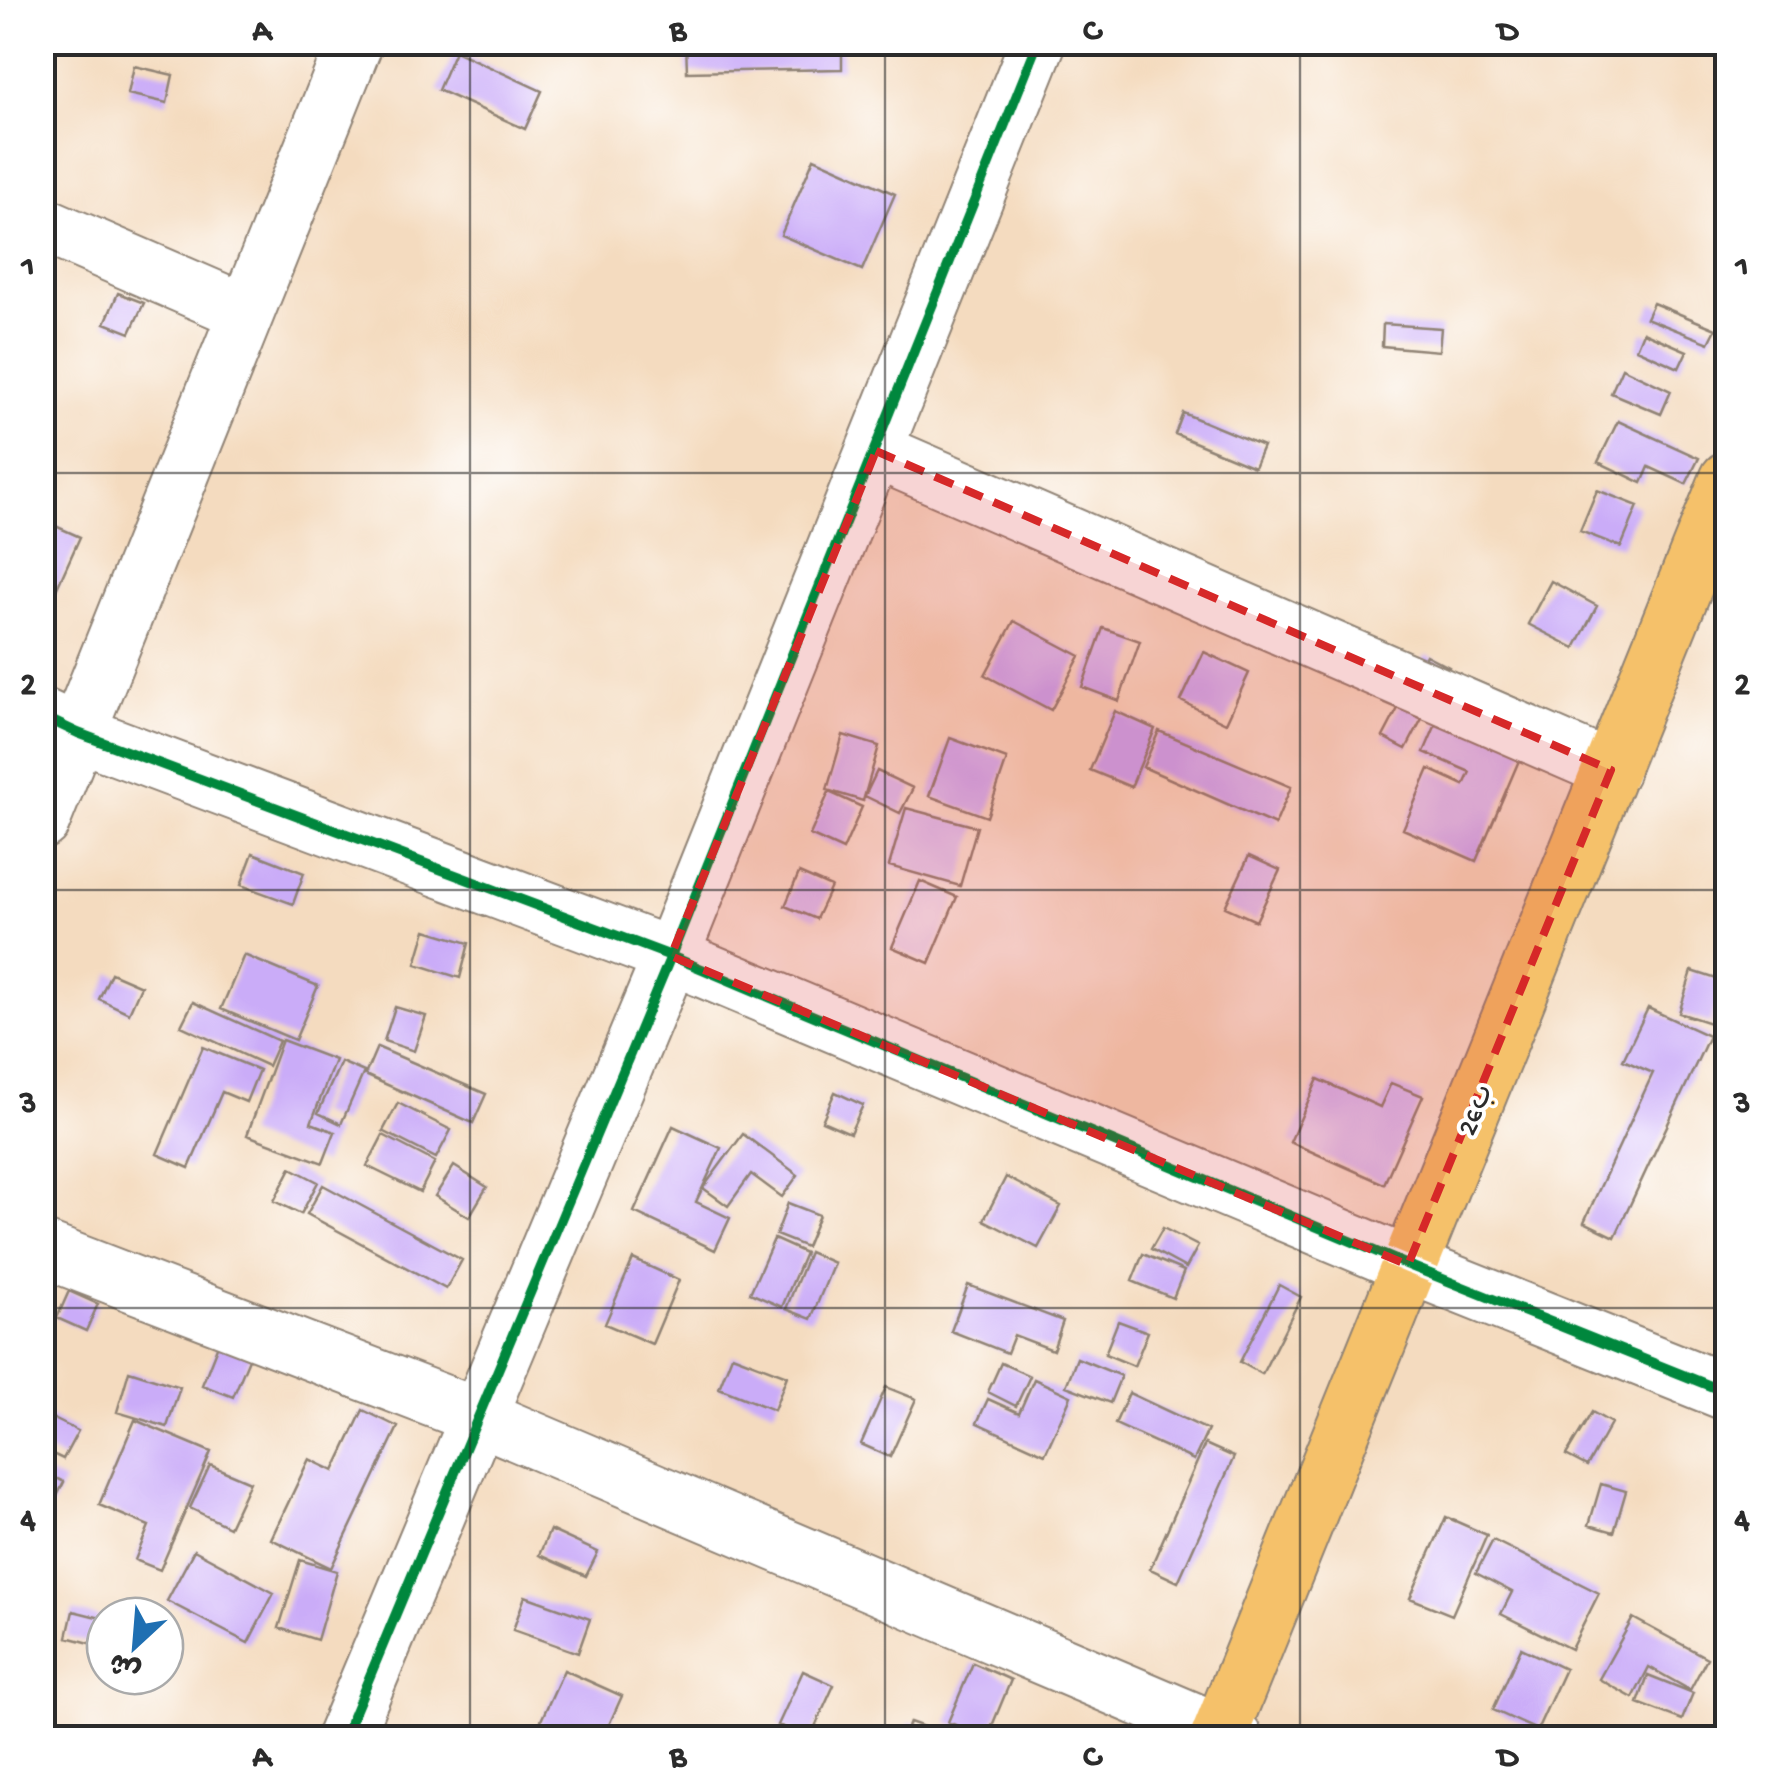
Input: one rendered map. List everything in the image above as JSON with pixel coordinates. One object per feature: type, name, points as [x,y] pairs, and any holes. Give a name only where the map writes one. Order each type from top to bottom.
[{"type":"highway","name":"26ب","points":[[1224,1736],[1408,1265],[1728,478]]},
{"type":"street","points":[[42,820],[60,725],[245,312],[355,42]]},
{"type":"street","points":[[344,1738],[671,956],[1038,42]]},
{"type":"street","points":[[42,224],[245,312]]},
{"type":"street","points":[[876,451],[1611,770]]},
{"type":"street","points":[[60,725],[671,956],[1408,1265],[1728,1393]]},
{"type":"street","points":[[42,1249],[477,1416],[1224,1736]]},
{"type":"highlighted area","points":[[876,451],[1611,770],[1408,1265],[671,956]]},
{"type":"building","points":[[686,42],[842,42],[842,69],[687,72]]},
{"type":"building","points":[[455,51],[542,91],[525,129],[438,90]]},
{"type":"building","points":[[134,66],[173,75],[167,103],[128,94]]},
{"type":"building","points":[[814,158],[895,194],[862,270],[781,235]]},
{"type":"building","points":[[118,293],[144,303],[130,333],[105,323]]},
{"type":"building","points":[[1653,303],[1716,329],[1709,343],[1646,318]]},
{"type":"building","points":[[1383,324],[1441,328],[1439,351],[1382,346]]},
{"type":"building","points":[[1643,332],[1687,351],[1679,368],[1636,349]]},
{"type":"building","points":[[1622,368],[1671,391],[1661,414],[1611,393]]},
{"type":"building","points":[[1183,413],[1263,446],[1254,467],[1175,434]]},
{"type":"building","points":[[1618,421],[1699,458],[1686,484],[1649,467],[1642,483],[1598,462]]},
{"type":"building","points":[[1597,490],[1638,506],[1621,547],[1580,531]]},
{"type":"building","points":[[42,520],[80,537],[48,608],[42,605]]},
{"type":"building","points":[[1551,581],[1597,606],[1575,648],[1528,624]]},
{"type":"building","points":[[1014,621],[1080,656],[1051,710],[985,675]]},
{"type":"building","points":[[1103,628],[1140,641],[1119,701],[1082,687]]},
{"type":"building","points":[[1204,652],[1249,673],[1226,723],[1181,701]]},
{"type":"building","points":[[1426,655],[1449,667],[1406,749],[1383,737]]},
{"type":"building","points":[[1458,673],[1541,709],[1476,861],[1403,829],[1429,769],[1464,785],[1470,772],[1424,752]]},
{"type":"building","points":[[1115,711],[1155,729],[1131,787],[1090,770]]},
{"type":"building","points":[[1159,731],[1291,787],[1275,825],[1143,767]]},
{"type":"building","points":[[843,735],[879,746],[863,801],[827,790]]},
{"type":"building","points":[[950,738],[1007,759],[987,817],[929,796]]},
{"type":"building","points":[[877,771],[913,788],[900,813],[865,796]]},
{"type":"building","points":[[829,792],[862,807],[843,850],[810,835]]},
{"type":"building","points":[[906,808],[977,827],[960,886],[889,866]]},
{"type":"building","points":[[253,853],[304,873],[293,904],[241,885]]},
{"type":"building","points":[[1249,856],[1280,870],[1256,921],[1225,907]]},
{"type":"building","points":[[799,873],[831,887],[816,919],[785,906]]},
{"type":"building","points":[[920,881],[957,897],[929,963],[892,947]]},
{"type":"building","points":[[426,930],[469,943],[460,978],[416,964]]},
{"type":"building","points":[[244,955],[318,986],[295,1040],[221,1009]]},
{"type":"building","points":[[1692,971],[1723,981],[1710,1023],[1679,1013]]},
{"type":"building","points":[[111,973],[141,986],[129,1013],[99,999]]},
{"type":"building","points":[[1728,989],[1728,1032],[1712,1025]]},
{"type":"building","points":[[193,1002],[279,1041],[268,1066],[181,1026]]},
{"type":"building","points":[[395,1007],[426,1016],[414,1051],[384,1041]]},
{"type":"building","points":[[1648,1008],[1709,1036],[1615,1237],[1584,1222],[1653,1073],[1623,1060]]},
{"type":"building","points":[[282,1040],[335,1060],[311,1123],[335,1132],[323,1163],[247,1135]]},
{"type":"building","points":[[203,1047],[259,1070],[246,1102],[222,1092],[189,1168],[157,1154]]},
{"type":"building","points":[[377,1047],[486,1094],[473,1123],[365,1075]]},
{"type":"building","points":[[341,1062],[364,1072],[341,1124],[318,1113]]},
{"type":"building","points":[[1318,1079],[1380,1107],[1391,1083],[1423,1096],[1384,1184],[1290,1142]]},
{"type":"building","points":[[835,1092],[863,1105],[850,1133],[822,1121]]},
{"type":"building","points":[[398,1103],[451,1130],[436,1158],[383,1131]]},
{"type":"building","points":[[673,1126],[721,1148],[696,1202],[730,1218],[715,1250],[634,1212]]},
{"type":"building","points":[[743,1134],[798,1175],[782,1197],[751,1174],[728,1206],[703,1188]]},
{"type":"building","points":[[383,1135],[435,1162],[420,1192],[367,1166]]},
{"type":"building","points":[[454,1166],[487,1187],[469,1217],[435,1196]]},
{"type":"building","points":[[291,1168],[318,1182],[301,1214],[274,1201]]},
{"type":"building","points":[[1006,1177],[1061,1206],[1038,1248],[984,1220]]},
{"type":"building","points":[[323,1185],[462,1260],[446,1289],[307,1214]]},
{"type":"building","points":[[788,1203],[819,1215],[806,1247],[776,1235]]},
{"type":"building","points":[[1163,1228],[1198,1246],[1186,1268],[1151,1249]]},
{"type":"building","points":[[774,1239],[805,1253],[782,1307],[750,1293]]},
{"type":"building","points":[[809,1252],[834,1263],[811,1319],[786,1309]]},
{"type":"building","points":[[1143,1254],[1184,1271],[1173,1298],[1132,1281]]},
{"type":"building","points":[[633,1259],[679,1280],[652,1344],[605,1324]]},
{"type":"building","points":[[968,1285],[1063,1321],[1053,1350],[1014,1335],[1007,1353],[951,1331]]},
{"type":"building","points":[[1279,1285],[1301,1297],[1262,1374],[1240,1362]]},
{"type":"building","points":[[69,1291],[98,1304],[86,1331],[57,1318]]},
{"type":"building","points":[[1118,1321],[1148,1332],[1134,1366],[1105,1354]]},
{"type":"building","points":[[219,1342],[251,1354],[233,1397],[202,1385]]},
{"type":"building","points":[[732,1355],[787,1376],[774,1410],[719,1388]]},
{"type":"building","points":[[1077,1358],[1121,1376],[1110,1403],[1066,1386]]},
{"type":"building","points":[[1001,1363],[1030,1376],[1016,1406],[988,1392]]},
{"type":"building","points":[[129,1371],[180,1387],[167,1427],[117,1412]]},
{"type":"building","points":[[1034,1379],[1071,1396],[1045,1454],[977,1423],[988,1399],[1019,1413]]},
{"type":"building","points":[[886,1387],[916,1399],[890,1457],[861,1444]]},
{"type":"building","points":[[1129,1393],[1208,1430],[1194,1460],[1115,1424]]},
{"type":"building","points":[[363,1410],[398,1427],[331,1568],[271,1539],[309,1459],[334,1471]]},
{"type":"building","points":[[1592,1412],[1611,1423],[1587,1466],[1566,1455]]},
{"type":"building","points":[[42,1413],[78,1431],[63,1459],[42,1449]]},
{"type":"building","points":[[135,1420],[211,1452],[160,1570],[135,1560],[149,1526],[99,1505]]},
{"type":"building","points":[[1205,1444],[1234,1457],[1178,1582],[1150,1569]]},
{"type":"building","points":[[210,1465],[250,1482],[229,1527],[190,1508]]},
{"type":"building","points":[[42,1471],[64,1482],[50,1510],[42,1506]]},
{"type":"building","points":[[1601,1484],[1626,1491],[1614,1532],[1589,1525]]},
{"type":"building","points":[[42,1512],[52,1517],[42,1537]]},
{"type":"building","points":[[1446,1517],[1487,1535],[1452,1615],[1410,1598]]},
{"type":"building","points":[[550,1530],[598,1552],[586,1576],[539,1555]]},
{"type":"building","points":[[1493,1540],[1599,1593],[1571,1649],[1501,1614],[1512,1592],[1476,1573]]},
{"type":"building","points":[[194,1550],[274,1593],[248,1643],[185,1610],[185,1596],[170,1596]]},
{"type":"building","points":[[300,1560],[337,1571],[317,1640],[279,1628]]},
{"type":"building","points":[[525,1596],[590,1619],[578,1653],[513,1630]]},
{"type":"building","points":[[73,1611],[85,1614],[85,1642],[67,1637]]},
{"type":"building","points":[[1633,1618],[1707,1658],[1690,1690],[1649,1667],[1633,1698],[1599,1679]]},
{"type":"building","points":[[1521,1648],[1565,1669],[1537,1730],[1493,1710]]},
{"type":"building","points":[[973,1663],[1011,1680],[987,1738],[948,1722]]},
{"type":"building","points":[[564,1670],[622,1696],[603,1738],[533,1738]]},
{"type":"building","points":[[803,1671],[834,1685],[810,1738],[778,1725]]},
{"type":"building","points":[[1648,1675],[1693,1693],[1682,1720],[1638,1703]]},
{"type":"building","points":[[910,1722],[938,1732],[935,1738],[904,1738]]},
{"type":"cycle path","points":[[344,1738],[671,956],[1038,42]]},
{"type":"cycle path","points":[[42,716],[78,733],[671,956],[1408,1265],[1728,1393]]}]
